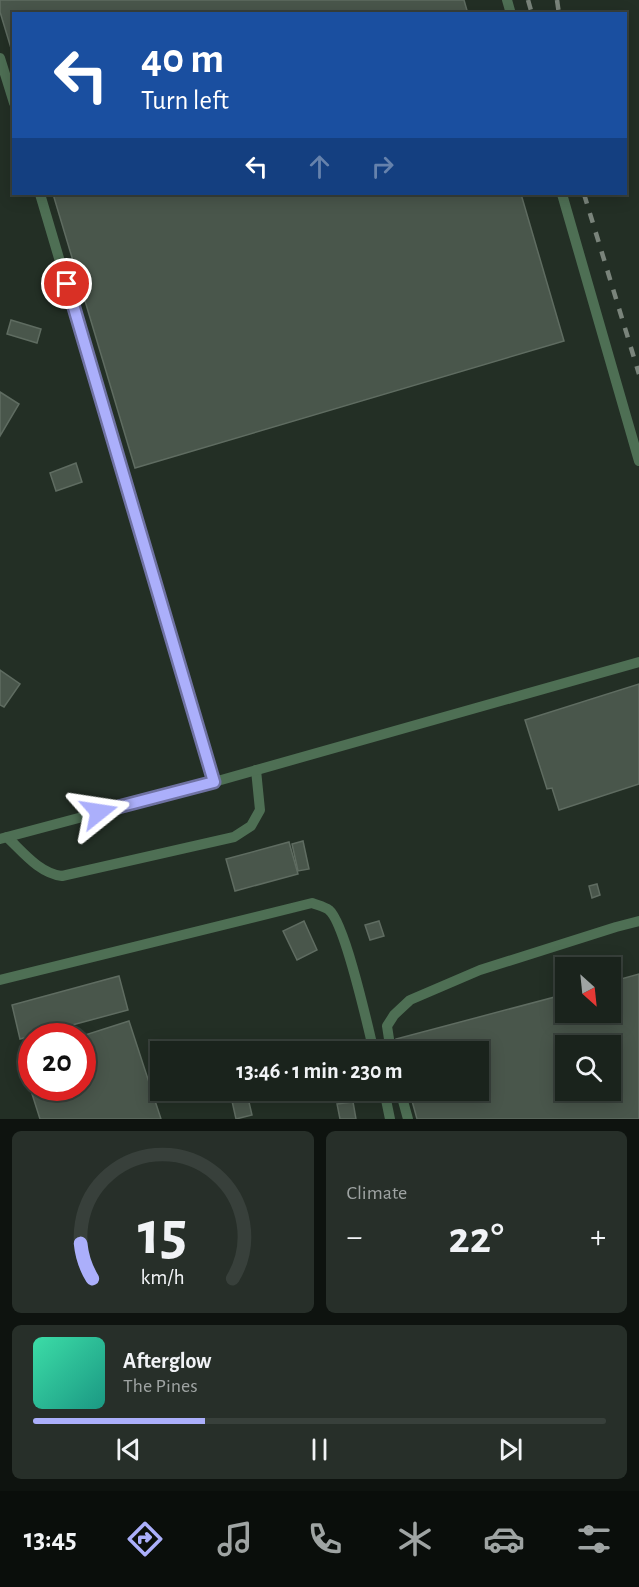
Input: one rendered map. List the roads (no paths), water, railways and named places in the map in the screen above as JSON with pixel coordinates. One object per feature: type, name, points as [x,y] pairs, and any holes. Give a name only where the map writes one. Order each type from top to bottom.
[{"type":"lane","points":[[0,58],[12,97]]},
{"type":"lane","points":[[40,195],[214,782]]},
{"type":"lane","points":[[562,195],[639,461]]},
{"type":"lane","points":[[3,838],[214,782],[639,662]]},
{"type":"lane","points":[[3,838],[51,875],[62,876],[234,837],[251,826],[260,810],[256,770]]},
{"type":"lane","points":[[0,980],[312,903],[329,910],[340,928],[371,1041]]},
{"type":"lane","points":[[389,1041],[387,1026],[394,1015],[410,1000],[480,970],[639,921]]},
{"type":"lane","points":[[386,1101],[390,1119]]},
{"type":"lane","points":[[403,1101],[408,1119]]},
{"type":"railway","points":[[528,0],[531,12]]},
{"type":"railway","points":[[557,0],[559,12]]},
{"type":"railway","points":[[584,195],[639,374]]}]
